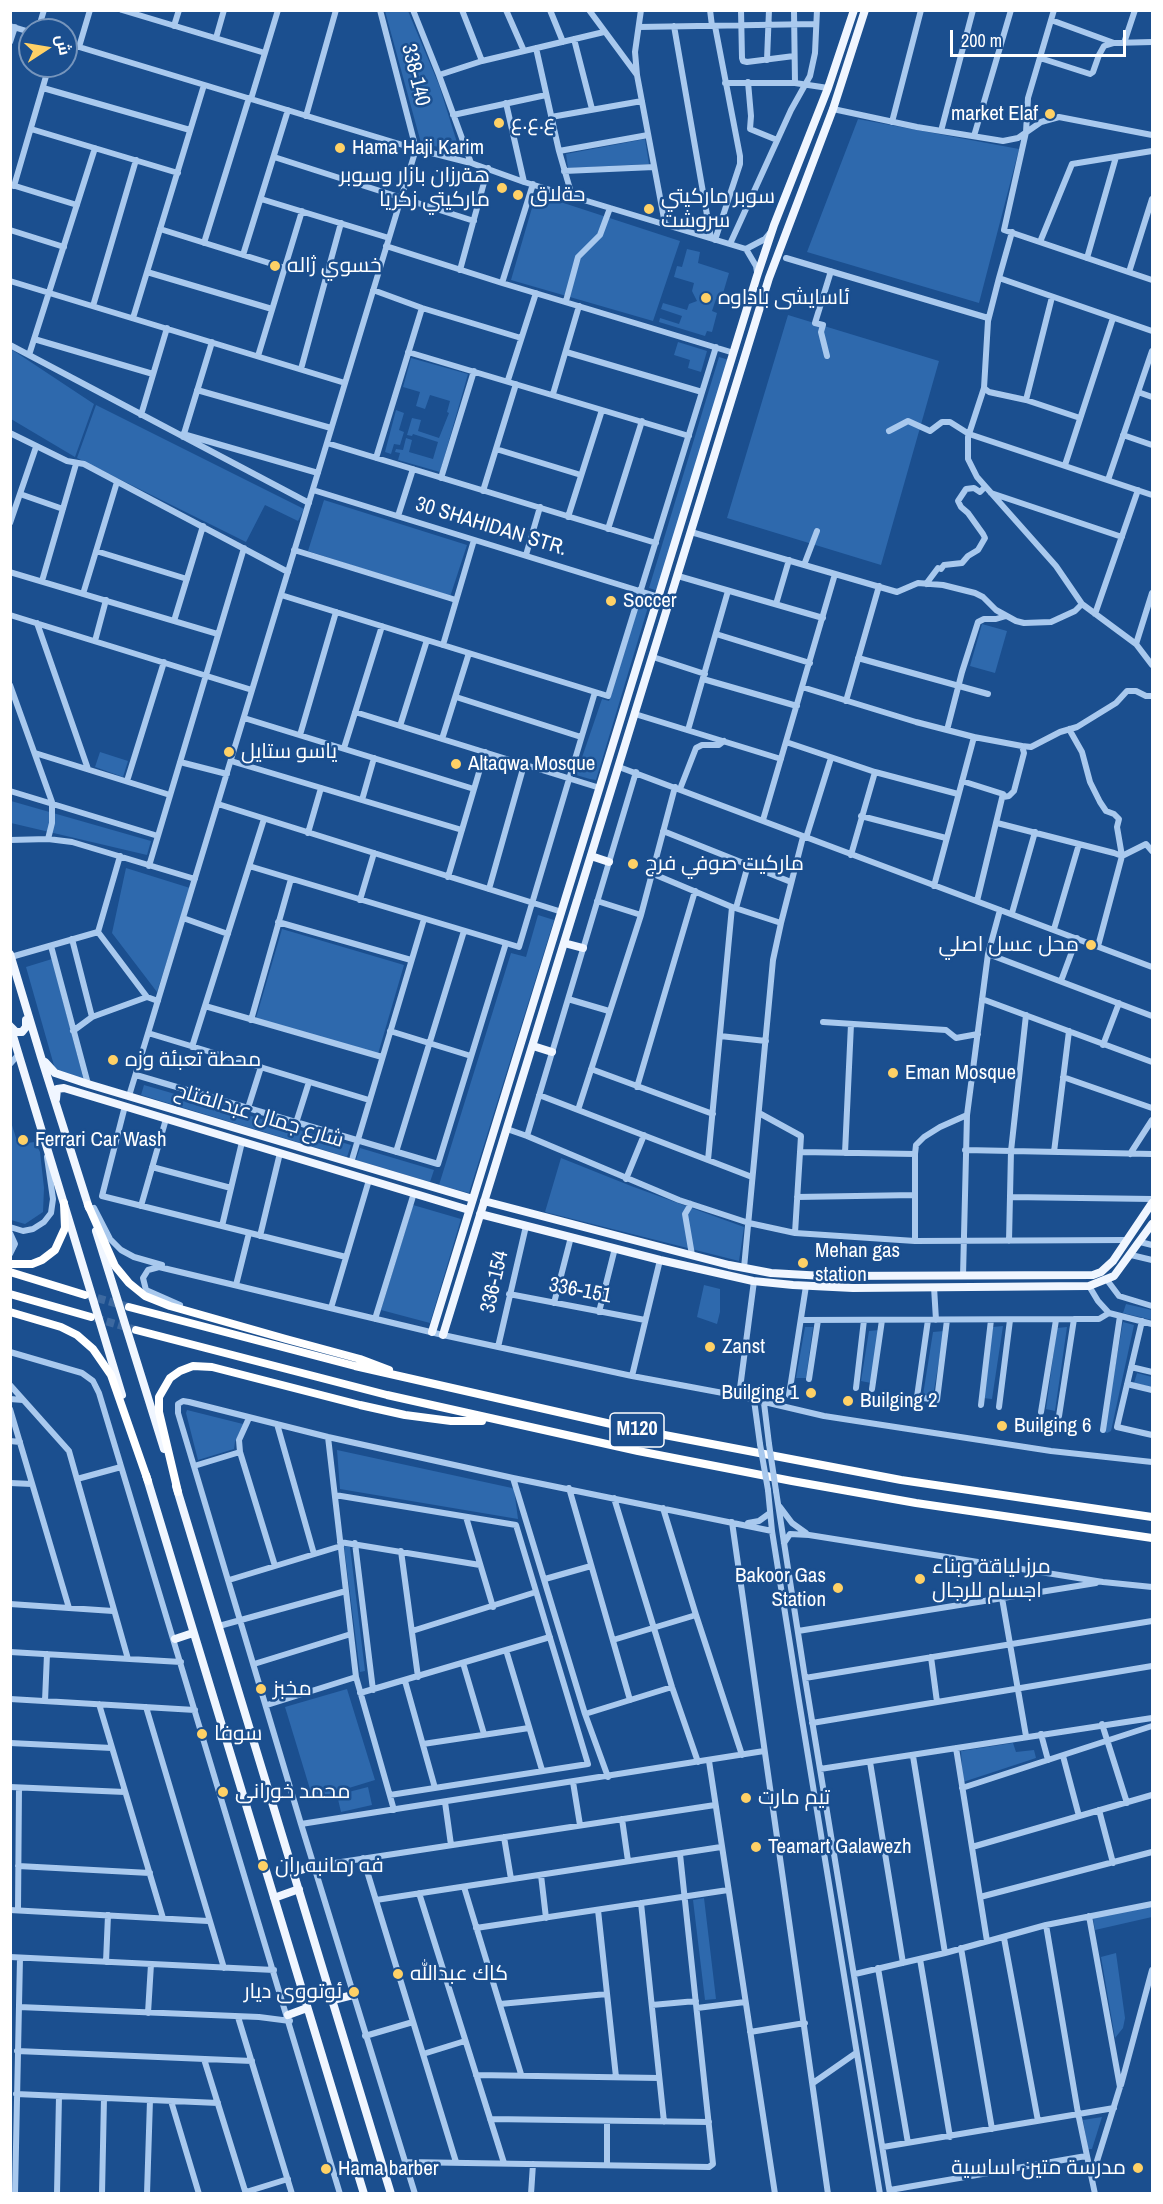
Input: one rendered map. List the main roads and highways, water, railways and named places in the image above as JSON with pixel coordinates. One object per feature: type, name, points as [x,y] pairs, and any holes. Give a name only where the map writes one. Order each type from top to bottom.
[{"type":"highway","points":[[10,1264],[32,1264],[42,1260],[54,1250],[64,1228],[64,1203]]},
{"type":"highway","points":[[88,1205],[115,1266],[134,1288],[153,1300],[286,1340],[360,1359],[415,1378],[550,1411]]},
{"type":"highway","points":[[10,1272],[85,1294]]},
{"type":"highway","points":[[10,1294],[91,1317]]},
{"type":"highway","name":"M120","points":[[129,1307],[355,1366],[550,1411],[703,1443],[901,1480],[1152,1517]]},
{"type":"highway","points":[[10,1312],[62,1327],[77,1335],[93,1349],[111,1375],[148,1481]]},
{"type":"highway","name":"M120","points":[[136,1330],[278,1368],[499,1421],[813,1485],[947,1508],[1152,1538]]},
{"type":"highway","points":[[178,1492],[159,1412],[159,1397],[171,1378],[180,1371],[193,1366],[212,1367],[405,1415],[451,1421],[499,1421]]},
{"type":"main road","points":[[432,1332],[757,276],[785,195],[828,88],[854,10]]},
{"type":"main road","points":[[442,1335],[763,299],[797,201],[833,109],[865,10]]},
{"type":"main road","points":[[785,195],[797,201]]},
{"type":"main road","points":[[752,296],[763,299]]},
{"type":"main road","points":[[637,667],[648,670]]},
{"type":"main road","points":[[633,682],[644,685]]},
{"type":"main road","points":[[591,856],[609,862]]},
{"type":"main road","points":[[564,944],[583,948]]},
{"type":"main road","points":[[11,956],[57,1110],[178,1492],[392,2193]]},
{"type":"main road","points":[[541,980],[552,984]]},
{"type":"main road","points":[[10,1026],[19,1032],[24,1031],[27,1026],[21,992]]},
{"type":"main road","points":[[10,1026],[364,2193]]},
{"type":"main road","points":[[533,1046],[552,1052]]},
{"type":"main road","name":"شارع جمال عبدالفتاح","points":[[41,1058],[50,1070],[88,1084],[473,1199]]},
{"type":"main road","points":[[57,1110],[56,1092],[59,1088],[57,1080],[61,1075]]},
{"type":"main road","name":"شارع جمال عبدالفتاح","points":[[59,1088],[469,1210]]},
{"type":"main road","points":[[259,1147],[262,1136]]},
{"type":"main road","points":[[484,1201],[744,1268],[771,1273],[824,1276],[1093,1275],[1108,1267],[1152,1201]]},
{"type":"main road","points":[[480,1214],[660,1260],[754,1281],[806,1286],[1089,1286],[1114,1276],[1152,1224]]},
{"type":"main road","points":[[175,1639],[194,1633]]},
{"type":"main road","points":[[294,1872],[315,1866]]},
{"type":"main road","points":[[274,1898],[299,1889]]},
{"type":"main road","points":[[333,2000],[353,1995]]},
{"type":"main road","points":[[289,2018],[307,2008]]},
{"type":"tunnel","points":[[86,1295],[129,1307]]},
{"type":"tunnel","points":[[95,1318],[136,1330]]},
{"type":"place","name":"market Elaf","points":[[1050,114]]},
{"type":"place","name":"ع.ع.ع","points":[[499,123]]},
{"type":"place","name":"Hama Haji Karim","points":[[340,148]]},
{"type":"place","name":"هةرزان بازار وسوبر ماركيتي زكريا","points":[[502,188]]},
{"type":"place","name":"حةلاق","points":[[518,195]]},
{"type":"place","name":"سوبر ماركيتي سروشت","points":[[649,209]]},
{"type":"place","name":"خسوي ژاله","points":[[275,266]]},
{"type":"place","name":"ئاسايشى باداوه","points":[[706,298]]},
{"type":"place","name":"Soccer","points":[[611,601]]},
{"type":"place","name":"ياسو ستايل","points":[[229,752]]},
{"type":"place","name":"Altaqwa Mosque","points":[[456,764]]},
{"type":"place","name":"ماركيت صوفي فرج","points":[[633,864]]},
{"type":"place","name":"محل عسل اصلي","points":[[1091,945]]},
{"type":"place","name":"محطة تعبئة وزه","points":[[113,1060]]},
{"type":"place","name":"Eman Mosque","points":[[893,1073]]},
{"type":"place","name":"Ferrari Car Wash","points":[[23,1140]]},
{"type":"place","name":"Mehan gas station","points":[[803,1263]]},
{"type":"place","name":"Zanst","points":[[710,1347]]},
{"type":"place","name":"Builging 1","points":[[811,1393]]},
{"type":"place","name":"Builging 2","points":[[848,1401]]},
{"type":"place","name":"Builging 6","points":[[1002,1426]]},
{"type":"place","name":"مرز لياقة وبناء اجسام للرجال","points":[[920,1579]]},
{"type":"place","name":"Bakoor Gas Station","points":[[838,1588]]},
{"type":"place","name":"مخبز","points":[[261,1689]]},
{"type":"place","name":"سوفا","points":[[202,1734]]},
{"type":"place","name":"محمد خورانی","points":[[223,1792]]},
{"type":"place","name":"تيم مارت","points":[[746,1798]]},
{"type":"place","name":"Teamart Galawezh","points":[[756,1847]]},
{"type":"place","name":"فه رمانبه ران","points":[[263,1866]]},
{"type":"place","name":"كاك عبدالله","points":[[398,1974]]},
{"type":"place","name":"ئوتووی دیار","points":[[354,1992]]},
{"type":"place","name":"مدرسة متين اساسية","points":[[1138,2168]]},
{"type":"place","name":"Hama barber","points":[[326,2169]]}]
